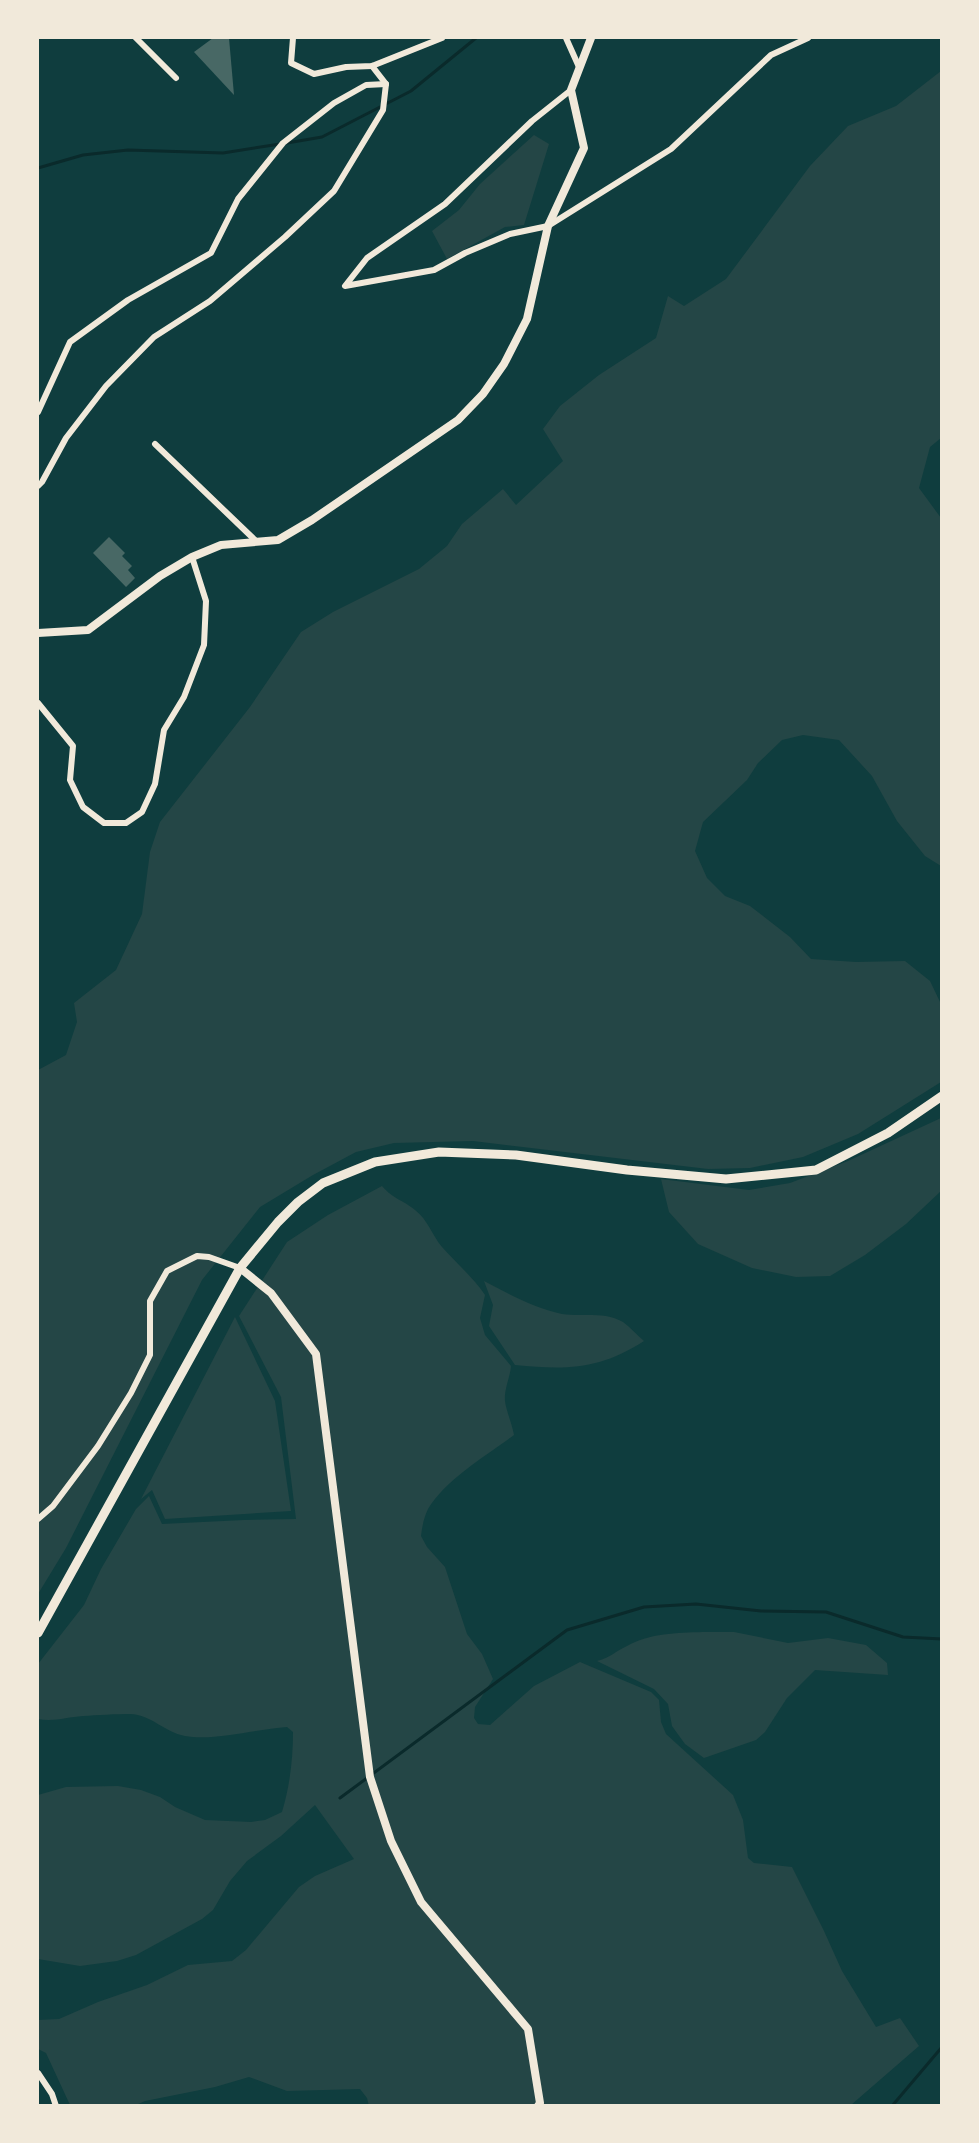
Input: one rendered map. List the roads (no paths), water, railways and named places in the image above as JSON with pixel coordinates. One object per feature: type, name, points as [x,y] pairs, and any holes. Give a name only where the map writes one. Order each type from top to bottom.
[{"type":"main road","points":[[38,1633],[240,1268],[278,1222],[298,1202],[323,1183],[375,1162],[439,1152],[516,1155],[627,1170],[726,1179],[816,1170],[888,1133],[942,1096]]},
{"type":"main road","points":[[240,1268],[271,1293],[316,1354],[370,1777],[391,1841],[422,1902],[528,2029],[540,2103],[538,2106]]},
{"type":"street","points":[[136,38],[176,78]]},
{"type":"street","points":[[293,38],[291,63],[314,74],[346,67],[372,66],[442,38]]},
{"type":"street","points":[[566,38],[579,67]]},
{"type":"street","points":[[38,633],[88,630],[160,576],[192,557],[221,546],[278,540],[312,520],[458,420],[483,394],[504,364],[527,318],[548,226],[584,148],[571,90],[591,38]]},
{"type":"street","points":[[571,90],[532,121],[445,204],[367,258],[345,286],[434,270],[465,253],[510,234],[548,226],[671,149],[771,55],[808,38]]},
{"type":"street","points":[[38,486],[66,438],[106,386],[154,338],[210,301],[285,237],[334,191],[383,110],[386,84],[372,66]]},
{"type":"street","points":[[38,412],[70,342],[128,300],[211,253],[238,199],[284,143],[334,103],[366,85],[386,84]]},
{"type":"street","points":[[155,444],[256,541]]},
{"type":"street","points":[[38,703],[73,746],[70,780],[83,807],[104,823],[126,823],[142,812],[155,784],[164,730],[184,697],[204,645],[206,601],[192,557]]},
{"type":"street","points":[[38,1519],[53,1506],[92,1455],[131,1393],[150,1355],[150,1301],[167,1271],[197,1256],[209,1257],[240,1268]]},
{"type":"street","points":[[38,2073],[52,2094],[56,2106]]},
{"type":"waterway","points":[[287,143],[322,137],[411,91],[476,38]]},
{"type":"waterway","points":[[38,168],[83,155],[128,150],[223,153],[280,144]]},
{"type":"waterway","points":[[340,1798],[567,1630],[644,1607],[696,1604],[761,1611],[826,1612],[903,1637],[942,1639]]},
{"type":"waterway","points":[[892,2106],[942,2047]]}]
